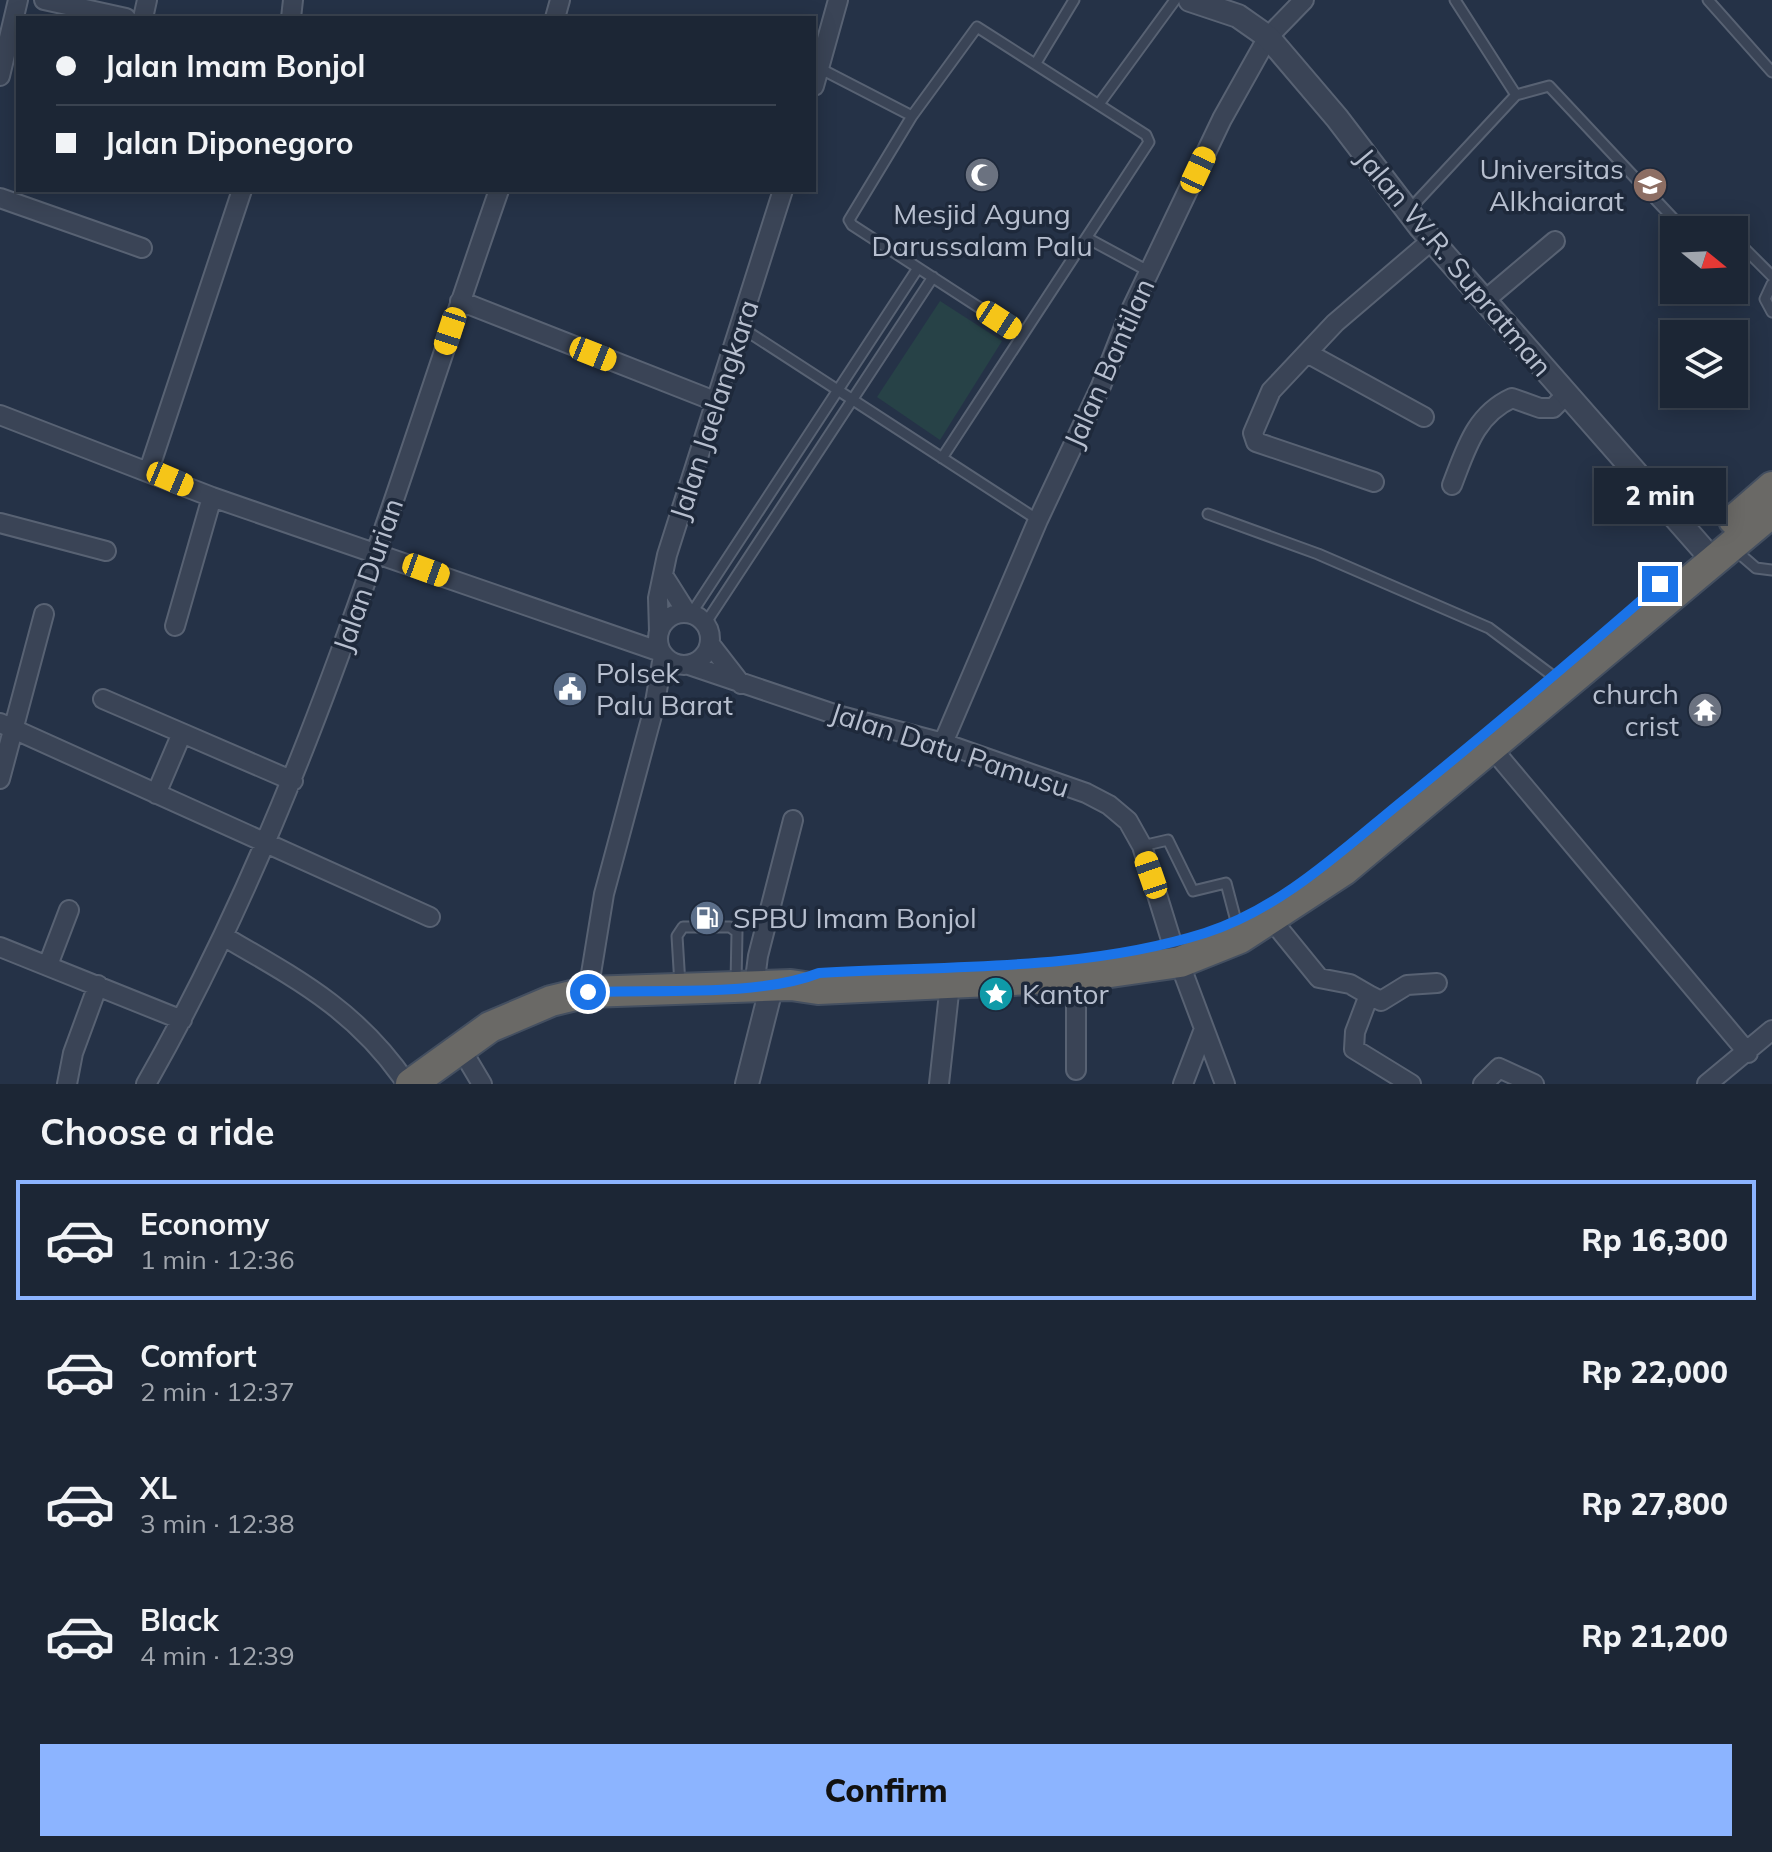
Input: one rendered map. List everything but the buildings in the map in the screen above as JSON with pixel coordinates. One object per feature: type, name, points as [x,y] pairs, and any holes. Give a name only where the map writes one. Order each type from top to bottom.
[{"type":"highway","points":[[409,1084],[460,1047],[521,1011],[588,992],[763,986],[818,989],[1076,977],[1240,938],[1344,870],[1491,747],[1717,548],[1772,487]]},
{"type":"highway","points":[[763,986],[819,973],[1176,952],[1293,889],[1553,676],[1717,548],[1772,512]]},
{"type":"street","points":[[0,76],[18,0]]},
{"type":"street","points":[[44,0],[117,16]]},
{"type":"street","points":[[817,77],[838,0]]},
{"type":"street","name":"Jalan W.R. Supratman","points":[[1190,0],[1238,16],[1268,37],[1337,118],[1408,212],[1565,396],[1717,548]]},
{"type":"street","name":"Jalan Bantilan","points":[[943,743],[1038,520],[1222,119],[1268,37],[1304,0]]},
{"type":"street","points":[[149,470],[241,192]]},
{"type":"street","name":"Jalan Durian","points":[[146,1084],[223,936],[293,781],[328,692],[498,192]]},
{"type":"street","name":"Jalan Jaelangkara","points":[[588,992],[604,894],[668,651],[658,598],[663,575],[782,192]]},
{"type":"street","points":[[0,198],[142,248]]},
{"type":"street","points":[[1374,482],[1256,442],[1253,433],[1271,391],[1335,323],[1432,240]]},
{"type":"street","points":[[1484,301],[1555,241]]},
{"type":"street","points":[[460,301],[717,402]]},
{"type":"street","points":[[1309,354],[1424,417]]},
{"type":"street","points":[[1452,485],[1474,428],[1497,405],[1512,398],[1540,408],[1553,408],[1565,396]]},
{"type":"street","name":"Jalan Datu Pamusu","points":[[0,415],[149,470],[212,497],[615,637],[668,651],[741,684],[837,715],[943,743],[1098,799],[1128,821],[1142,846],[1176,952],[1225,1084]]},
{"type":"street","points":[[175,626],[212,497]]},
{"type":"street","points":[[0,523],[106,551]]},
{"type":"street","points":[[663,575],[741,684]]},
{"type":"street","points":[[0,779],[6,726],[44,614]]},
{"type":"street","points":[[694,617],[665,621],[668,651],[699,661],[710,644]]},
{"type":"street","points":[[103,699],[293,781]]},
{"type":"street","points":[[6,726],[430,917]]},
{"type":"street","points":[[156,794],[182,733]]},
{"type":"street","points":[[1491,747],[1748,1053]]},
{"type":"street","points":[[747,1084],[763,986],[758,956],[793,820]]},
{"type":"street","points":[[48,965],[69,910]]},
{"type":"street","points":[[1271,919],[1319,978],[1350,984],[1381,1001],[1407,985],[1437,983]]},
{"type":"street","points":[[223,936],[322,993],[381,1048],[409,1084]]},
{"type":"street","points":[[0,947],[182,1020]]},
{"type":"street","points":[[1076,977],[1076,1070]]},
{"type":"street","points":[[939,1084],[950,984]]},
{"type":"street","points":[[67,1084],[73,1053],[98,985]]},
{"type":"street","points":[[1369,995],[1355,1032],[1354,1049],[1411,1084]]},
{"type":"street","points":[[1183,1084],[1204,1029]]},
{"type":"street","points":[[1707,1084],[1772,1030]]},
{"type":"street","points":[[460,1047],[482,1084]]},
{"type":"street","points":[[1483,1084],[1499,1068],[1534,1084]]},
{"type":"lane","points":[[1036,63],[1074,0]]},
{"type":"lane","points":[[1099,104],[1175,0]]},
{"type":"lane","points":[[1455,0],[1516,95]]},
{"type":"lane","points":[[1708,0],[1772,72]]},
{"type":"lane","points":[[942,458],[1020,334],[1149,142],[1146,135],[977,27],[912,116],[849,220],[852,225],[1020,334]]},
{"type":"lane","points":[[817,77],[912,116]]},
{"type":"lane","points":[[1408,212],[1516,95],[1549,86],[1671,216]]},
{"type":"lane","points":[[1087,238],[1150,272]]},
{"type":"lane","points":[[1748,252],[1772,276]]},
{"type":"lane","points":[[694,617],[837,388],[918,268]]},
{"type":"lane","points":[[694,617],[855,399],[933,277]]},
{"type":"lane","points":[[1772,284],[1765,299],[1772,312]]},
{"type":"lane","points":[[742,328],[1038,520]]},
{"type":"lane","points":[[1208,514],[1318,554],[1489,628],[1553,676]]},
{"type":"lane","points":[[1717,548],[1764,571],[1772,570]]},
{"type":"lane","points":[[1142,846],[1164,838],[1168,840],[1193,891],[1226,883],[1236,921]]},
{"type":"lane","points":[[680,988],[677,936],[683,927],[730,927],[737,932],[763,986]]},
{"type":"green space","points":[[940,301],[1002,341],[940,440],[877,397]]},
{"type":"place","name":"Mesjid Agung Darussalam Palu","points":[[982,175]]},
{"type":"place","name":"Universitas Alkhaiarat","points":[[1650,185]]},
{"type":"place","name":"Polsek Palu Barat","points":[[570,689]]},
{"type":"place","name":"church crist","points":[[1705,710]]},
{"type":"place","name":"SPBU Imam Bonjol","points":[[707,918]]},
{"type":"place","name":"Kantor","points":[[996,994]]},
{"type":"route","points":[[588,992],[791,985],[819,973],[1094,957],[1172,943],[1236,921],[1259,911],[1293,889],[1480,739],[1660,584]]}]
